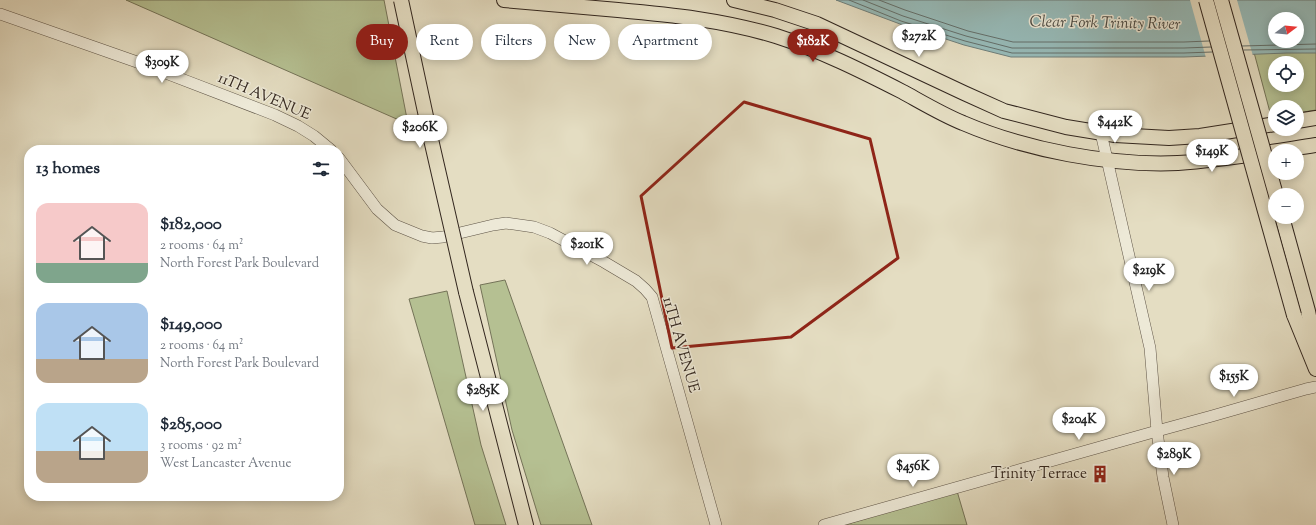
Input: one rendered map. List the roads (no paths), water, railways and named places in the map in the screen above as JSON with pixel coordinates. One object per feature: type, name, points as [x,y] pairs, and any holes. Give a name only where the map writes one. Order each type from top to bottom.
[{"type":"main road","points":[[401,0],[466,292],[526,525]]},
{"type":"main road","points":[[504,0],[690,18],[748,28],[819,51],[877,78],[962,123],[1037,147],[1077,156],[1131,162],[1197,162],[1316,145]]},
{"type":"main road","points":[[734,0],[775,10],[817,24],[1004,111],[1066,127],[1101,134],[1169,138],[1200,136],[1268,125]]},
{"type":"main road","points":[[1206,0],[1294,315],[1316,369]]},
{"type":"main road","points":[[1221,0],[1274,188]]},
{"type":"main road","points":[[1304,120],[1316,118]]},
{"type":"main road","points":[[1284,224],[1308,311],[1316,352]]},
{"type":"street","name":"11TH AVENUE","points":[[0,14],[137,62],[275,115],[303,129],[324,145]]},
{"type":"street","points":[[1101,134],[1150,348],[1162,477],[1173,525]]},
{"type":"street","name":"11TH AVENUE","points":[[344,165],[377,209],[395,226],[432,238],[443,237],[506,223],[534,228],[550,233],[604,262],[636,281],[645,289],[652,297],[716,525]]},
{"type":"street","points":[[824,525],[1306,389],[1316,388]]},
{"type":"water","name":"Clear Fork Trinity River","points":[[836,0],[1316,0],[1316,53],[1184,57],[1011,57],[964,45],[900,24]]},
{"type":"place","name":"Trinity Terrace","points":[[1100,474]]}]
